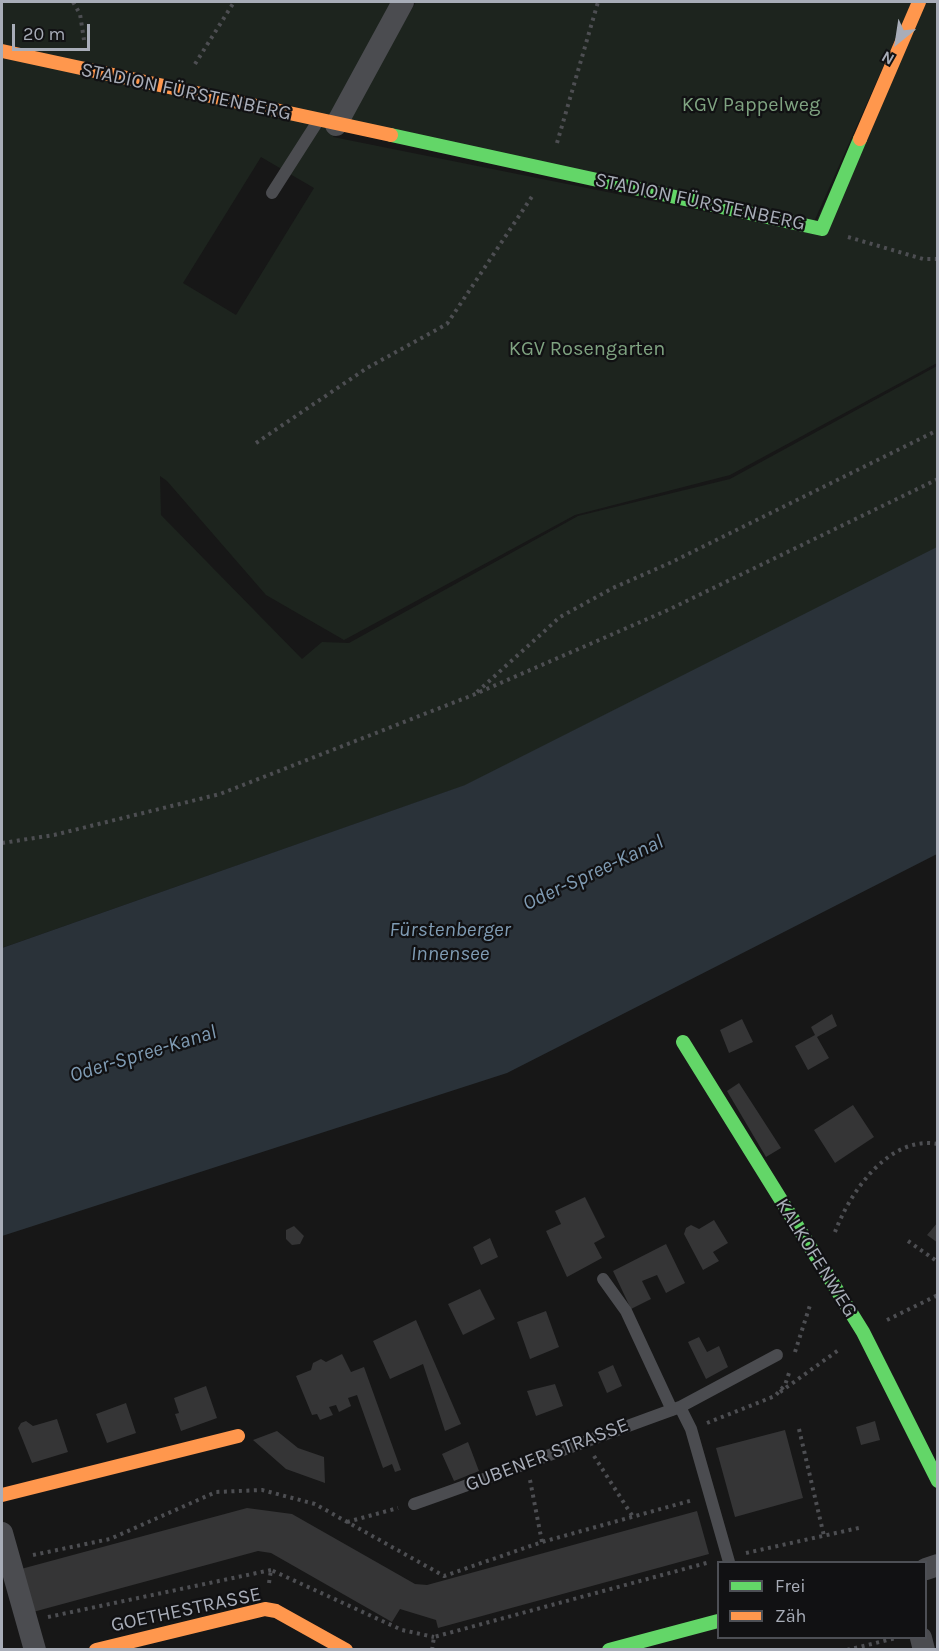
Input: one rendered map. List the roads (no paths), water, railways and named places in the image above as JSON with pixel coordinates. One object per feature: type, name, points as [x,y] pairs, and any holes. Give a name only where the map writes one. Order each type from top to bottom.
[{"type":"street","points":[[327,123],[403,2]]},
{"type":"street","name":"STADION FÜRSTENBERG","points":[[2,51],[822,229],[919,2]]},
{"type":"street","name":"KALKOFENWEG","points":[[683,1042],[863,1332],[938,1480]]},
{"type":"street","points":[[2,1495],[237,1436]]},
{"type":"street","points":[[2,1533],[35,1650]]},
{"type":"street","name":"GOETHESTRASSE","points":[[96,1650],[265,1609],[276,1611],[346,1650]]},
{"type":"street","points":[[609,1650],[717,1621]]},
{"type":"lane","points":[[272,193],[327,123]]},
{"type":"lane","points":[[603,1279],[626,1311],[676,1408],[691,1429],[728,1560]]},
{"type":"lane","name":"GUBENER STRASSE","points":[[414,1504],[527,1465],[584,1440],[676,1408],[777,1355]]},
{"type":"water","name":"Fürstenberger Innensee","points":[[937,547],[937,854],[507,1073],[2,1236],[2,948],[465,785]]},
{"type":"park label","name":"KGV Pappelweg","points":[[751,105]]},
{"type":"park label","name":"KGV Rosengarten","points":[[587,349]]},
{"type":"water label","name":"Oder-Spree-Kanal","points":[[593,873]]},
{"type":"water label","name":"Oder-Spree-Kanal","points":[[143,1054]]}]
